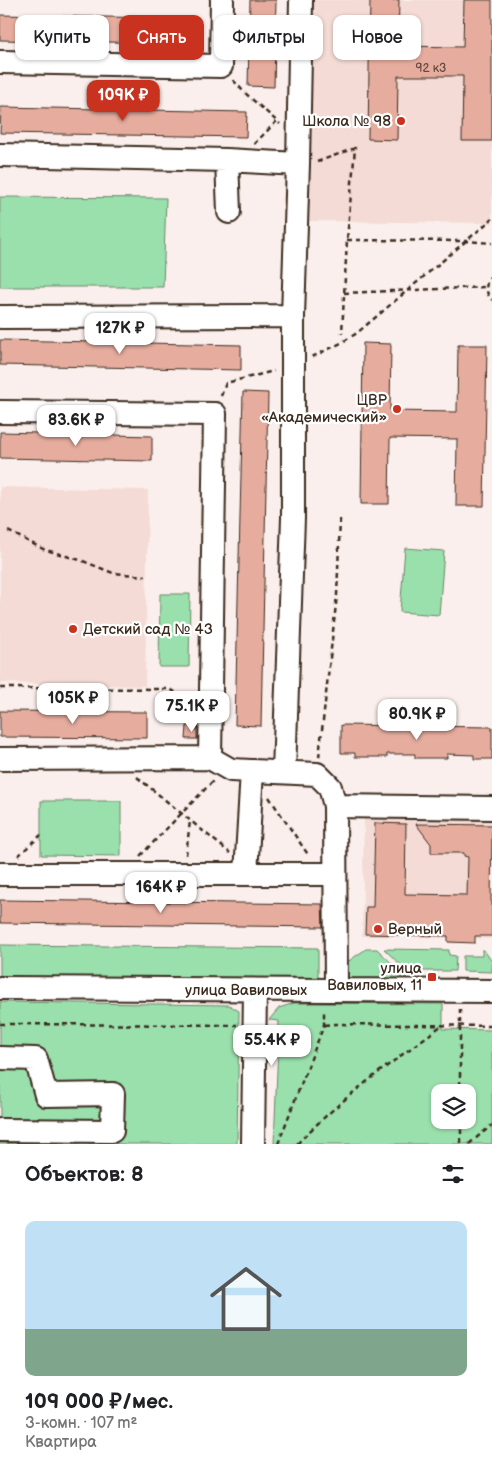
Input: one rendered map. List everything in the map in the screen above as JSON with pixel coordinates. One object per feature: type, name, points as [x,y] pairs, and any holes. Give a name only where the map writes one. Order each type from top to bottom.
[{"type":"street","points":[[0,62],[220,66],[222,0]]},
{"type":"street","points":[[284,772],[293,518],[292,366],[301,0]]},
{"type":"street","points":[[0,156],[232,161],[298,156]]},
{"type":"street","points":[[229,212],[232,161]]},
{"type":"street","points":[[0,317],[293,316]]},
{"type":"street","points":[[0,412],[215,414],[210,713],[218,763]]},
{"type":"street","points":[[0,759],[218,763],[231,770],[317,774],[330,787],[335,806],[328,874],[330,997]]},
{"type":"street","points":[[246,871],[252,771]]},
{"type":"street","points":[[335,806],[492,808]]},
{"type":"street","points":[[7,867],[122,874],[246,871],[328,874]]},
{"type":"street","name":"улица Вавиловых","points":[[0,988],[255,990],[330,997],[492,991]]},
{"type":"street","points":[[253,1144],[255,990]]},
{"type":"street","points":[[0,1058],[36,1059],[46,1094],[113,1094],[112,1131],[0,1130]]},
{"type":"path","points":[[220,66],[244,92],[277,120],[298,156],[309,165],[355,148],[347,240],[342,333]]},
{"type":"path","points":[[232,161],[299,99]]},
{"type":"path","points":[[215,414],[226,383],[292,366],[341,344],[357,333],[492,219]]},
{"type":"path","points":[[347,240],[492,243]]},
{"type":"path","points":[[492,275],[486,287],[488,296],[492,300]]},
{"type":"path","points":[[344,293],[486,287]]},
{"type":"path","points":[[317,774],[337,595],[340,519]]},
{"type":"path","points":[[8,531],[43,549],[83,561],[113,573],[146,576]]},
{"type":"path","points":[[0,688],[170,689],[210,713]]},
{"type":"path","points":[[122,874],[181,813],[218,763]]},
{"type":"path","points":[[137,777],[246,871]]},
{"type":"path","points":[[268,794],[328,874]]},
{"type":"path","points":[[184,874],[190,821]]},
{"type":"path","points":[[7,867],[41,835]]},
{"type":"path","points":[[278,1144],[324,1025],[330,997]]},
{"type":"path","points":[[460,1009],[460,1084]]},
{"type":"path","points":[[0,1024],[244,1025]]},
{"type":"path","points":[[324,1025],[492,1026]]},
{"type":"path","points":[[297,1144],[320,1120],[356,1090],[441,1026]]},
{"type":"path","points":[[468,1144],[492,1125]]},
{"type":"path","points":[[460,1129],[461,1144]]},
{"type":"shaded area","name":"Школа № 98","points":[[310,0],[492,0],[492,223],[309,221],[310,60],[323,60],[323,15],[310,15]]},
{"type":"shaded area","name":"Детский сад № 43","points":[[0,487],[148,490],[145,686],[0,683]]},
{"type":"shaded area","points":[[364,817],[492,820],[492,939],[362,936]]},
{"type":"green space","points":[[0,197],[166,198],[163,287],[0,287]]},
{"type":"green space","points":[[405,548],[444,551],[439,615],[400,612]]},
{"type":"green space","points":[[160,594],[190,594],[189,667],[159,667]]},
{"type":"green space","points":[[41,801],[121,801],[121,856],[41,855]]},
{"type":"green space","points":[[0,945],[318,948],[318,979],[0,976]]},
{"type":"green space","points":[[366,949],[377,949],[408,979],[351,979],[345,973],[343,965]]},
{"type":"green space","points":[[384,949],[449,950],[449,955],[456,956],[455,971],[407,971]]},
{"type":"green space","points":[[482,950],[484,950],[492,962],[492,972],[463,971],[463,956],[482,956]]},
{"type":"green space","points":[[0,1002],[229,1005],[239,1011],[237,1144],[0,1144]]},
{"type":"green space","points":[[294,1003],[443,1004],[443,1029],[492,1030],[492,1144],[274,1144],[279,1021],[269,1020],[279,1008]]},
{"type":"building","points":[[250,0],[276,0],[276,15],[250,15]]},
{"type":"building","points":[[370,0],[399,0],[399,15],[370,15]]},
{"type":"building","points":[[464,0],[492,0],[492,141],[462,141],[463,76],[398,76],[397,140],[368,139],[369,60],[421,60],[421,46],[463,47]]},
{"type":"building","points":[[0,15],[15,15],[15,40],[0,40]]},
{"type":"building","points":[[109,17],[119,17],[119,42],[109,42]]},
{"type":"building","points":[[249,60],[275,60],[274,87],[248,86]]},
{"type":"building","points":[[1,107],[247,112],[246,137],[0,133]]},
{"type":"building","points":[[0,340],[241,345],[241,370],[0,365]]},
{"type":"building","points":[[363,343],[391,344],[390,411],[457,412],[458,345],[487,345],[484,506],[456,506],[457,439],[390,438],[389,504],[361,504]]},
{"type":"building","points":[[243,392],[268,393],[261,726],[235,725]]},
{"type":"building","points":[[0,432],[152,436],[152,461],[0,458]]},
{"type":"building","points":[[0,711],[147,712],[147,738],[0,737]]},
{"type":"building","points":[[341,725],[492,727],[492,759],[474,759],[474,755],[447,754],[447,758],[415,758],[415,754],[387,754],[387,757],[355,757],[355,753],[341,753]]},
{"type":"building","points":[[187,726],[197,726],[197,739],[186,739]]},
{"type":"building","points":[[375,823],[406,824],[405,894],[467,895],[468,857],[464,856],[464,853],[431,853],[431,844],[416,824],[492,825],[492,936],[475,936],[475,943],[448,942],[448,936],[365,934],[366,907],[373,907]]},
{"type":"building","points":[[0,900],[322,904],[323,927],[0,923]]},
{"type":"place","name":"Школа № 98","points":[[401,121]]},
{"type":"place","name":"ЦВР «Академический»","points":[[397,409]]},
{"type":"place","name":"Детский сад № 43","points":[[73,629]]},
{"type":"place","name":"Верный","points":[[378,929]]},
{"type":"place","name":"улица Вавиловых, 11","points":[[432,977]]}]
